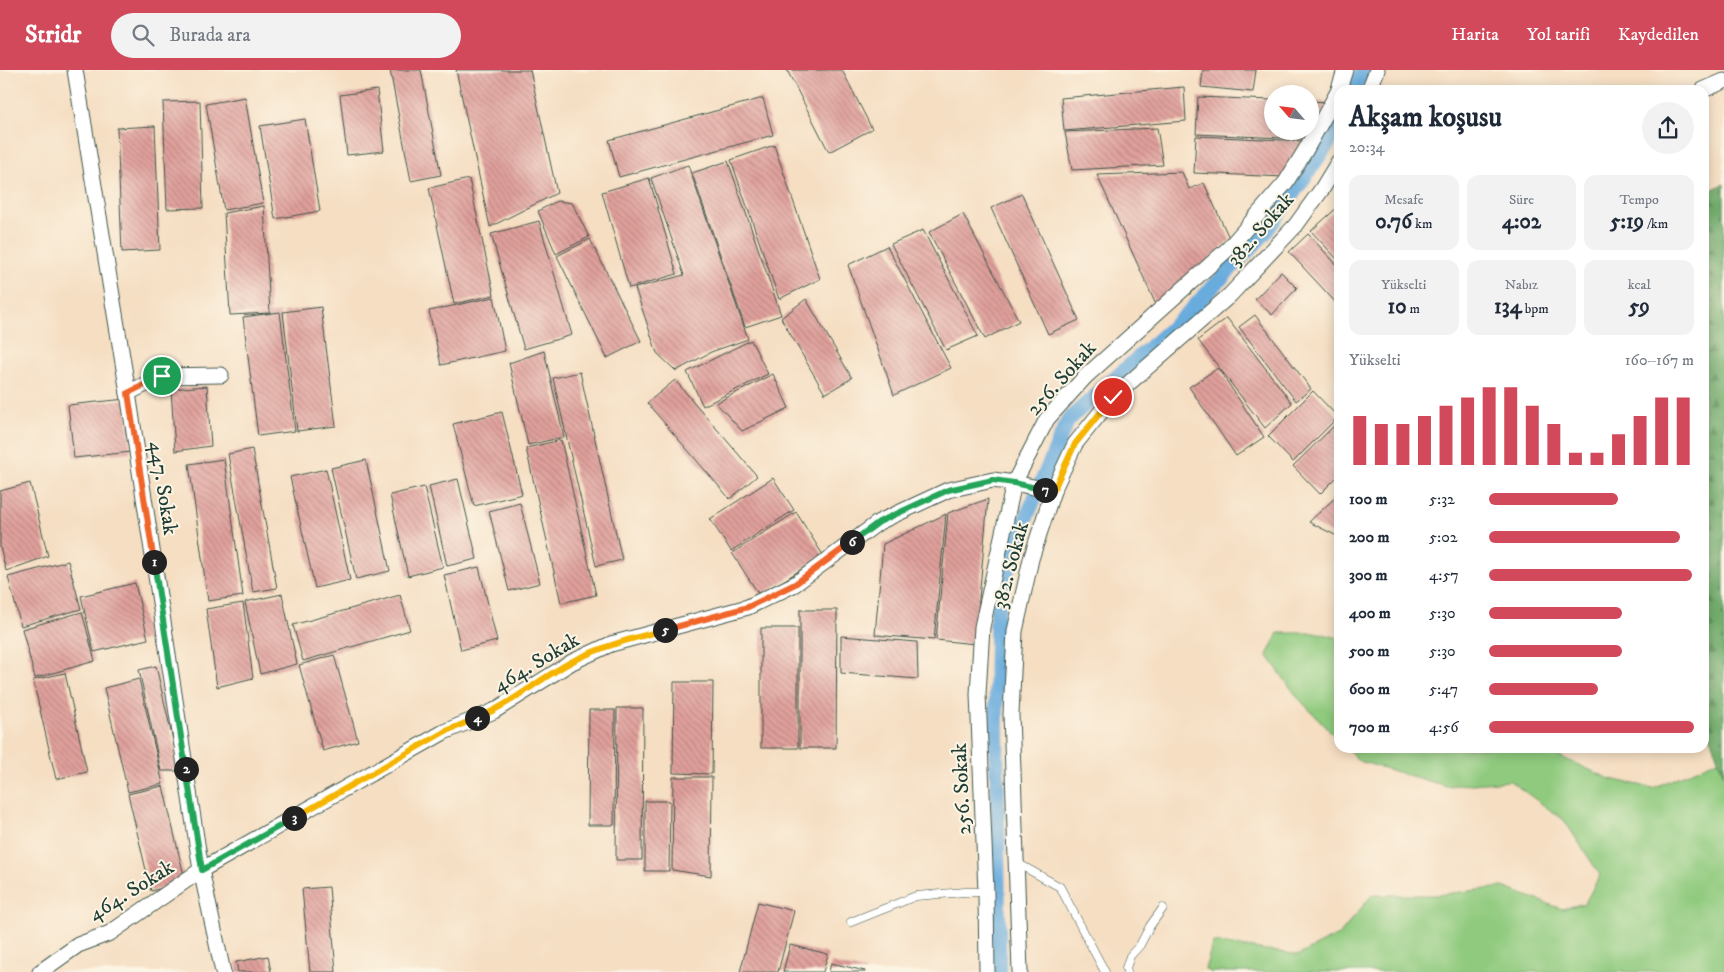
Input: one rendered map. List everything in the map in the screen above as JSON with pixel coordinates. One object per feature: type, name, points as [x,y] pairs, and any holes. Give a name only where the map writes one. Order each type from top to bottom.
[{"type":"street","name":"447. Sokak","points":[[75,70],[128,393],[202,870],[223,972]]},
{"type":"street","name":"256. Sokak","points":[[1339,85],[1345,70]]},
{"type":"street","points":[[1371,85],[1377,70]]},
{"type":"street","points":[[1709,87],[1724,81]]},
{"type":"street","name":"256. Sokak","points":[[987,972],[978,684],[982,627],[1020,484],[1047,420],[1085,377],[1229,248],[1286,182],[1334,98]]},
{"type":"street","name":"382. Sokak","points":[[1020,972],[1011,714],[1015,631],[1031,559],[1052,491],[1075,444],[1113,397],[1230,295],[1296,225],[1334,169]]},
{"type":"street","points":[[1322,189],[1334,189]]},
{"type":"street","points":[[128,393],[162,376],[221,375]]},
{"type":"street","name":"464. Sokak","points":[[40,972],[78,945],[110,933],[202,870],[444,732],[494,711],[572,662],[611,644],[748,607],[795,584],[879,522],[948,490],[993,480],[1052,491]]},
{"type":"lane","points":[[1016,863],[1060,887],[1105,972]]},
{"type":"lane","points":[[852,922],[916,896],[986,892]]},
{"type":"lane","points":[[1127,972],[1126,968],[1130,956],[1140,945],[1150,926],[1164,908]]},
{"type":"green space","points":[[1724,184],[1724,775],[1709,734],[1709,191]]},
{"type":"green space","points":[[1278,633],[1319,633],[1334,637],[1334,735],[1298,698],[1267,655]]},
{"type":"green space","points":[[1351,753],[1552,753],[1610,779],[1653,788],[1718,760],[1724,775],[1724,972],[1210,972],[1205,969],[1213,942],[1299,955],[1340,934],[1372,895],[1436,895],[1503,887],[1562,909],[1585,903],[1600,875],[1564,820],[1510,781],[1446,786],[1359,761]]},
{"type":"building","points":[[390,70],[421,70],[441,175],[411,181]]},
{"type":"building","points":[[456,70],[530,70],[557,193],[490,227]]},
{"type":"building","points":[[787,70],[842,70],[872,129],[829,152]]},
{"type":"building","points":[[1203,70],[1256,70],[1253,92],[1201,87]]},
{"type":"building","points":[[1184,87],[1186,121],[1064,131],[1061,98]]},
{"type":"building","points":[[377,90],[384,151],[347,155],[340,95]]},
{"type":"building","points":[[245,97],[263,203],[224,210],[206,104]]},
{"type":"building","points":[[1198,97],[1264,100],[1264,137],[1196,134]]},
{"type":"building","points":[[763,98],[773,135],[619,177],[609,140]]},
{"type":"building","points":[[200,101],[203,208],[167,209],[163,102]]},
{"type":"building","points":[[1319,102],[1328,102],[1319,117]]},
{"type":"building","points":[[305,119],[320,211],[275,219],[260,126]]},
{"type":"building","points":[[155,126],[160,250],[122,252],[117,128]]},
{"type":"building","points":[[1157,128],[1163,165],[1072,170],[1065,132]]},
{"type":"building","points":[[1196,136],[1305,141],[1285,177],[1194,173]]},
{"type":"building","points":[[774,145],[820,279],[779,299],[731,160]]},
{"type":"building","points":[[728,161],[781,315],[745,327],[692,173]]},
{"type":"building","points":[[688,165],[748,339],[711,352],[676,371],[657,353],[635,288],[684,275],[651,178]]},
{"type":"building","points":[[1182,172],[1189,189],[1204,183],[1230,240],[1157,307],[1097,175]]},
{"type":"building","points":[[649,178],[677,274],[629,288],[602,192]]},
{"type":"building","points":[[469,179],[494,295],[454,304],[429,188]]},
{"type":"building","points":[[1022,194],[1079,320],[1048,334],[991,208]]},
{"type":"building","points":[[557,201],[572,203],[589,237],[556,254],[538,211]]},
{"type":"building","points":[[264,206],[270,313],[230,315],[224,213]]},
{"type":"building","points":[[1334,210],[1334,256],[1311,231]]},
{"type":"building","points":[[963,214],[1019,321],[985,339],[929,232]]},
{"type":"building","points":[[539,221],[572,335],[524,349],[491,234]]},
{"type":"building","points":[[923,230],[978,336],[946,350],[891,244]]},
{"type":"building","points":[[1308,234],[1334,262],[1334,301],[1289,252]]},
{"type":"building","points":[[590,239],[641,341],[607,358],[557,256]]},
{"type":"building","points":[[887,246],[951,368],[894,395],[848,265]]},
{"type":"building","points":[[1281,272],[1297,288],[1272,315],[1255,299]]},
{"type":"building","points":[[494,297],[505,351],[441,365],[429,311]]},
{"type":"building","points":[[806,299],[852,378],[825,394],[781,318]]},
{"type":"building","points":[[321,307],[336,426],[297,431],[283,312]]},
{"type":"building","points":[[280,312],[295,431],[258,436],[243,317]]},
{"type":"building","points":[[1255,315],[1311,389],[1296,401],[1239,327]]},
{"type":"building","points":[[1227,318],[1292,403],[1265,428],[1198,340]]},
{"type":"building","points":[[751,340],[768,374],[703,406],[687,372]]},
{"type":"building","points":[[544,351],[564,437],[528,445],[509,363]]},
{"type":"building","points":[[1218,368],[1264,437],[1236,456],[1189,387]]},
{"type":"building","points":[[580,372],[622,560],[596,566],[553,378]]},
{"type":"building","points":[[773,374],[789,408],[742,431],[716,403]]},
{"type":"building","points":[[675,380],[757,476],[730,499],[647,403]]},
{"type":"building","points":[[207,386],[211,446],[175,451],[171,389]]},
{"type":"building","points":[[1313,391],[1334,413],[1334,421],[1293,462],[1268,436]]},
{"type":"building","points":[[126,399],[131,452],[74,458],[68,405]]},
{"type":"building","points":[[502,412],[522,494],[474,506],[453,424]]},
{"type":"building","points":[[1334,426],[1334,480],[1320,494],[1293,466]]},
{"type":"building","points":[[561,440],[596,595],[561,603],[526,448]]},
{"type":"building","points":[[252,449],[277,588],[253,592],[228,454]]},
{"type":"building","points":[[224,459],[243,596],[208,601],[189,464]]},
{"type":"building","points":[[366,460],[390,571],[356,579],[331,468]]},
{"type":"building","points":[[326,469],[350,580],[315,588],[290,477]]},
{"type":"building","points":[[773,478],[794,510],[731,551],[710,519]]},
{"type":"building","points":[[458,479],[477,559],[447,566],[429,486]]},
{"type":"building","points":[[30,483],[48,556],[6,571],[0,546],[0,491]]},
{"type":"building","points":[[424,487],[443,567],[408,576],[390,495]]},
{"type":"building","points":[[988,499],[975,644],[936,640],[948,513]]},
{"type":"building","points":[[1334,499],[1334,534],[1309,522]]},
{"type":"building","points":[[520,503],[540,583],[509,591],[489,511]]},
{"type":"building","points":[[796,512],[823,555],[760,596],[732,553]]},
{"type":"building","points":[[946,514],[934,640],[875,635],[883,544]]},
{"type":"building","points":[[68,561],[81,609],[21,626],[8,577]]},
{"type":"building","points":[[479,567],[497,641],[461,650],[444,575]]},
{"type":"building","points":[[135,583],[148,639],[94,652],[81,596]]},
{"type":"building","points":[[282,594],[297,664],[260,674],[245,602]]},
{"type":"building","points":[[400,595],[410,630],[303,661],[293,625]]},
{"type":"building","points":[[243,603],[253,678],[217,687],[206,609]]},
{"type":"building","points":[[800,610],[837,610],[836,748],[800,748]]},
{"type":"building","points":[[82,612],[95,661],[35,678],[22,629]]},
{"type":"building","points":[[761,628],[798,628],[798,748],[761,748]]},
{"type":"building","points":[[841,636],[917,642],[918,679],[841,673]]},
{"type":"building","points":[[334,655],[358,741],[323,751],[299,665]]},
{"type":"building","points":[[156,666],[180,771],[161,771],[139,670]]},
{"type":"building","points":[[65,673],[87,772],[56,779],[33,680]]},
{"type":"building","points":[[139,679],[163,784],[128,792],[104,688]]},
{"type":"building","points":[[674,682],[713,682],[712,774],[673,773]]},
{"type":"building","points":[[617,708],[643,708],[642,860],[616,860]]},
{"type":"building","points":[[589,710],[615,710],[614,825],[588,825]]},
{"type":"building","points":[[673,777],[712,777],[711,876],[672,870]]},
{"type":"building","points":[[163,786],[184,876],[174,885],[151,891],[128,794]]},
{"type":"building","points":[[645,801],[670,801],[669,871],[645,871]]},
{"type":"building","points":[[329,887],[336,972],[310,972],[302,889]]},
{"type":"building","points":[[758,902],[794,911],[778,972],[740,972]]},
{"type":"building","points":[[790,945],[828,954],[823,972],[783,972]]},
{"type":"building","points":[[268,956],[271,972],[238,972],[236,962]]},
{"type":"building","points":[[831,963],[865,971],[865,972],[829,972]]},
{"type":"waterway","points":[[1356,85],[1363,70]]},
{"type":"waterway","points":[[999,972],[997,611],[1013,549],[1068,420],[1186,315],[1265,233],[1328,144],[1334,131]]},
{"type":"route","points":[[162,376],[128,393],[202,870],[444,732],[494,711],[572,662],[611,644],[748,607],[795,584],[879,522],[948,490],[993,480],[1053,491],[1075,444],[1113,397]]}]
